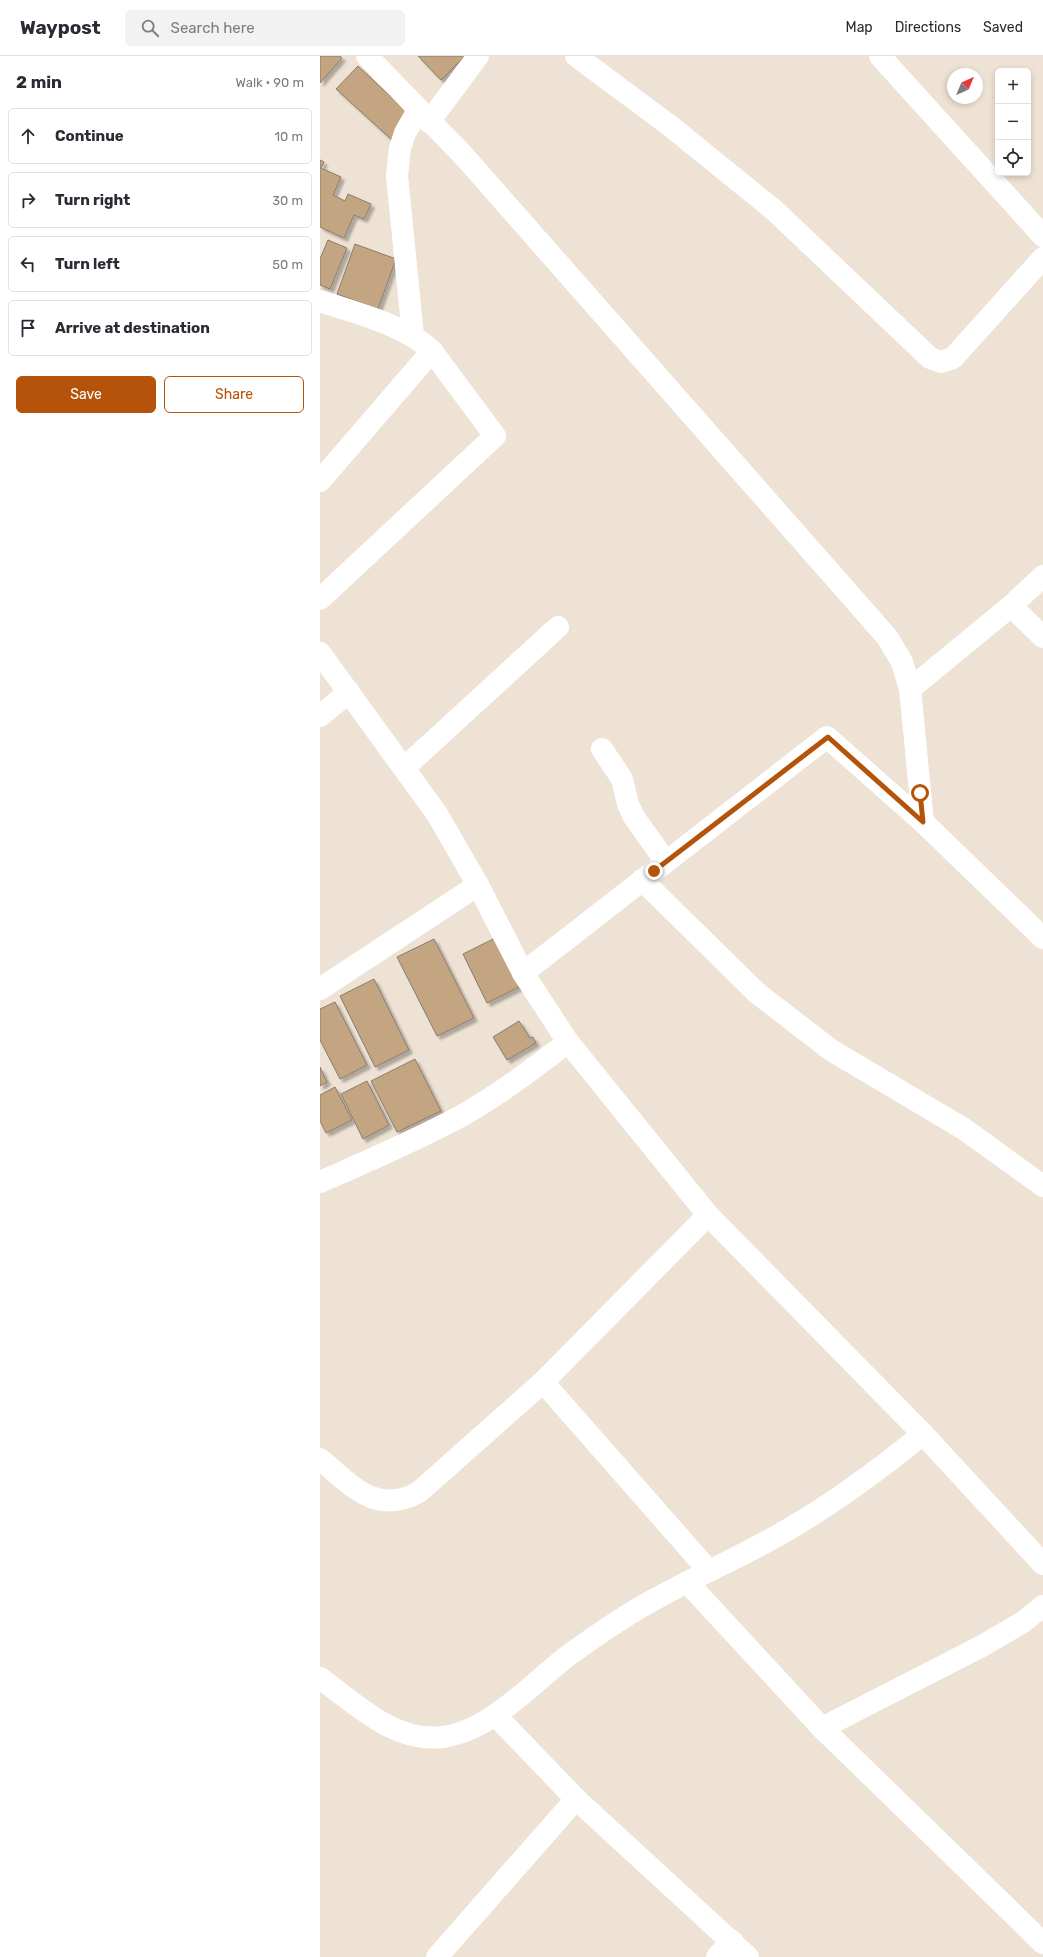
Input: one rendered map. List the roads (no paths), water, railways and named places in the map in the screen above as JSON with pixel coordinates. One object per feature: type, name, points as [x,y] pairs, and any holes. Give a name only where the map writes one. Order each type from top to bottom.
[{"type":"street","points":[[368,56],[463,155],[887,638],[902,662],[910,689],[923,822]]},
{"type":"street","points":[[413,336],[397,176],[400,148],[405,133],[424,116],[478,56]]},
{"type":"street","points":[[576,56],[669,125],[774,210],[930,358],[940,362],[953,358],[1043,258]]},
{"type":"street","points":[[880,56],[1043,236]]},
{"type":"street","points":[[320,301],[413,336],[432,351],[495,436],[320,599]]},
{"type":"street","points":[[320,481],[432,351]]},
{"type":"street","points":[[910,689],[1011,606],[1043,576]]},
{"type":"street","points":[[1011,606],[1043,637]]},
{"type":"street","points":[[404,768],[558,628]]},
{"type":"street","points":[[320,653],[437,814],[478,885],[523,973],[568,1042],[708,1215],[923,1434],[1043,1564]]},
{"type":"street","points":[[320,716],[349,692]]},
{"type":"street","points":[[523,973],[828,737],[923,822],[1043,938]]},
{"type":"street","points":[[602,749],[622,778],[628,804],[634,817],[666,862]]},
{"type":"street","points":[[642,880],[757,993],[832,1050],[964,1129],[1043,1186]]},
{"type":"street","points":[[320,989],[478,885]]},
{"type":"street","points":[[320,1182],[403,1145],[464,1114],[521,1078],[568,1042]]},
{"type":"street","points":[[320,1459],[357,1490],[367,1496],[389,1502],[409,1497],[419,1492],[544,1382],[708,1215]]},
{"type":"street","points":[[544,1382],[709,1571]]},
{"type":"street","points":[[320,1678],[387,1726],[414,1736],[442,1737],[456,1734],[496,1716],[532,1685],[608,1628],[687,1582],[749,1551],[827,1506],[876,1472],[923,1434]]},
{"type":"street","points":[[687,1582],[822,1728],[1043,1944],[1035,1957]]},
{"type":"street","points":[[822,1728],[982,1646],[1023,1622],[1043,1606]]},
{"type":"street","points":[[496,1716],[576,1799],[748,1957]]},
{"type":"street","points":[[437,1957],[576,1799]]},
{"type":"street","points":[[717,1957],[732,1941]]}]
